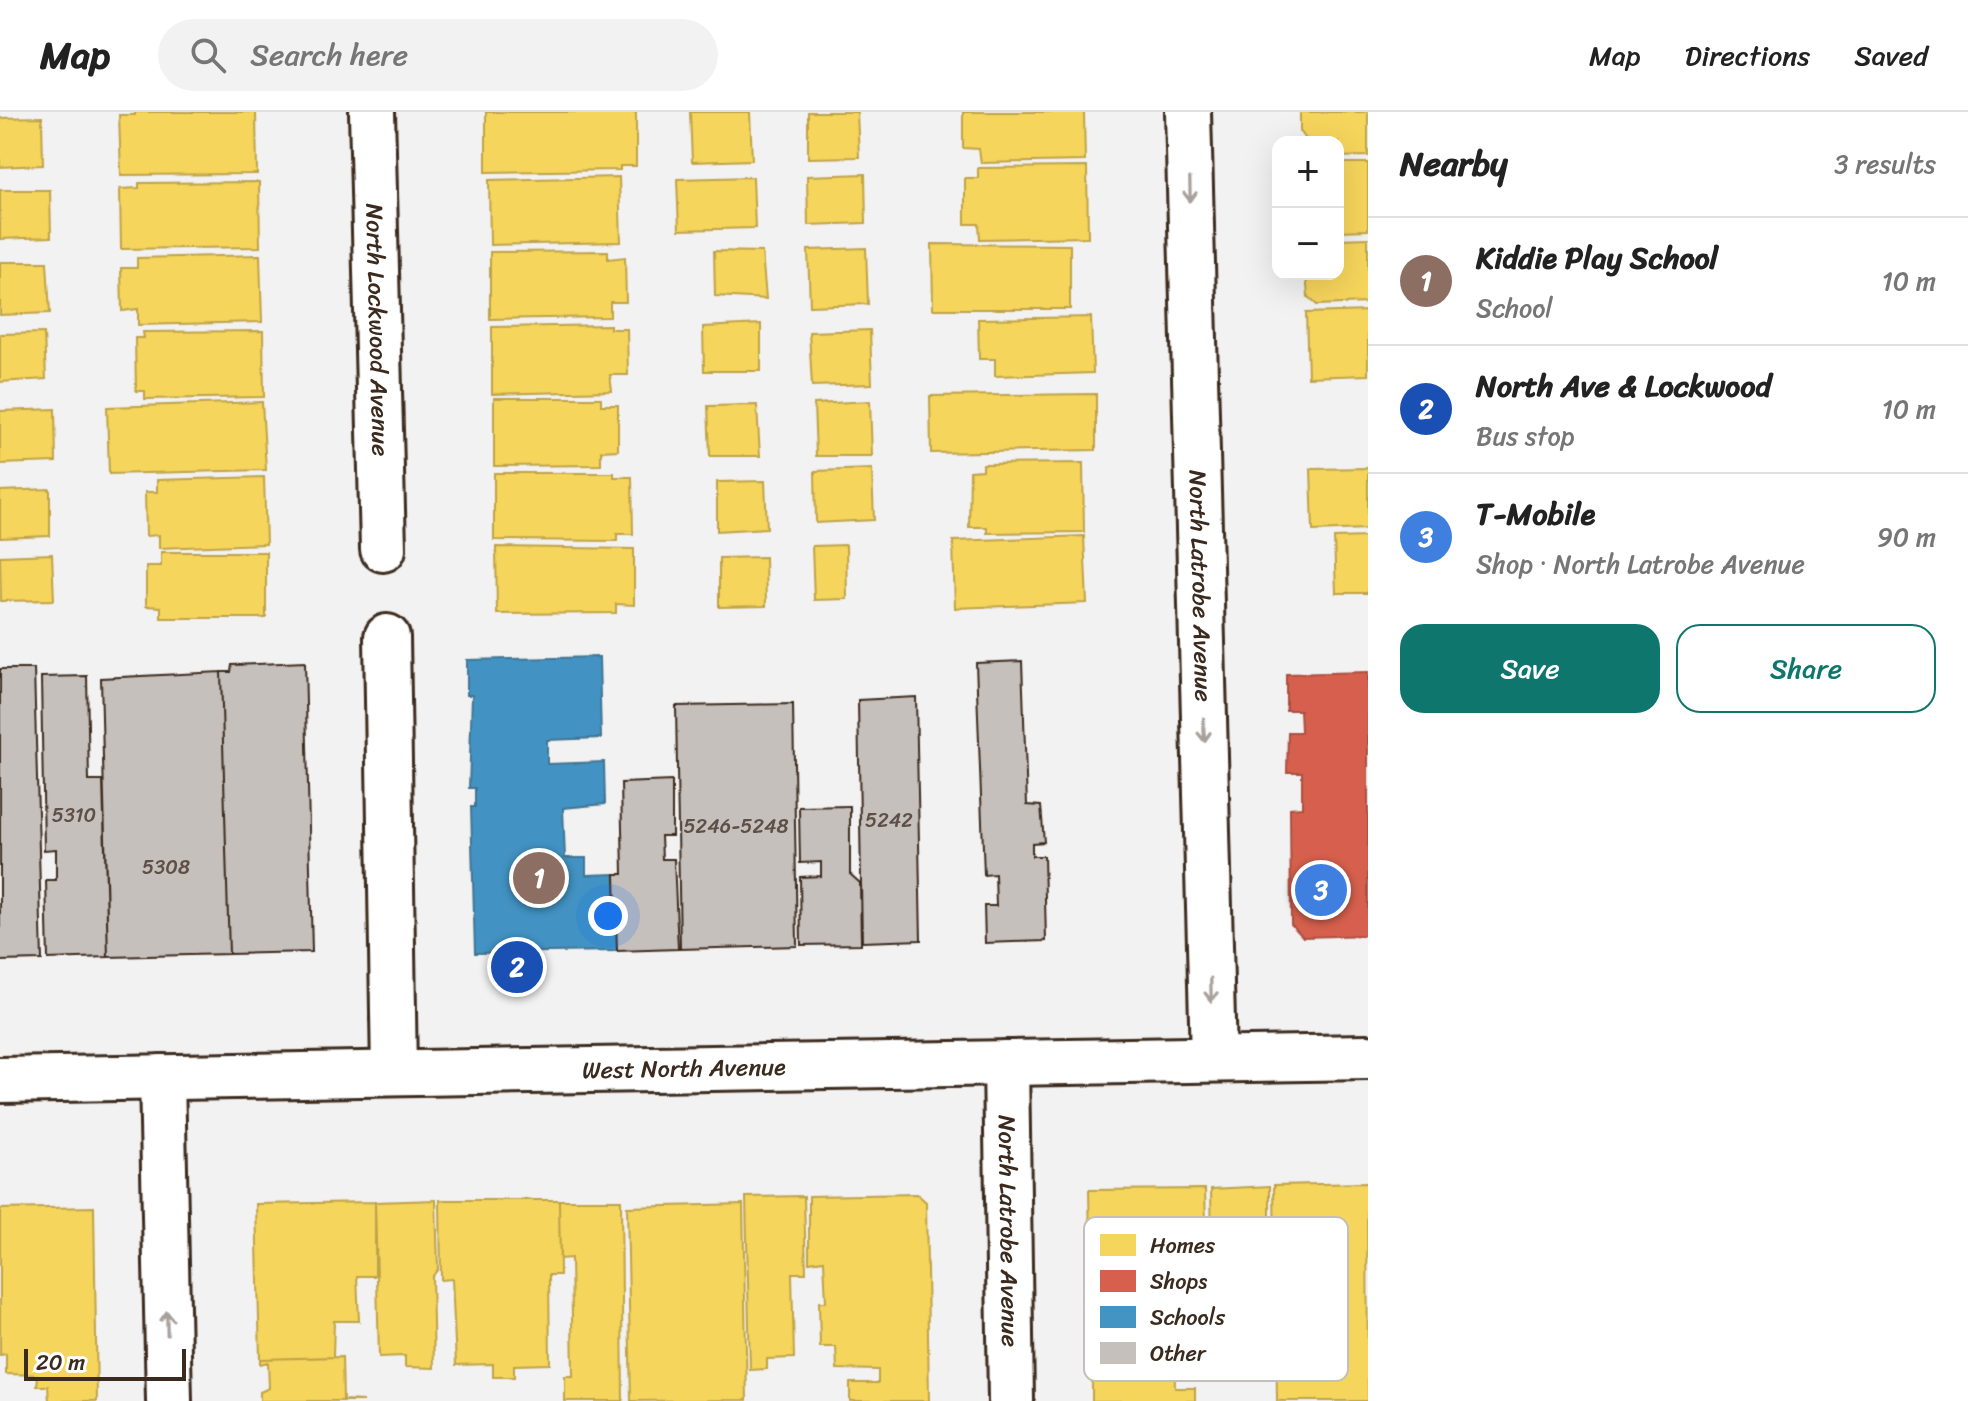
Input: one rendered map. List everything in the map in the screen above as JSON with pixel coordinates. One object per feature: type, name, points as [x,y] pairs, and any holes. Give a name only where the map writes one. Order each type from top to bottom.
[{"type":"street","name":"North Lockwood Avenue","points":[[372,112],[383,549]]},
{"type":"street","name":"North Latrobe Avenue","points":[[1188,112],[1213,1059]]},
{"type":"street","points":[[387,637],[394,1073]]},
{"type":"street","name":"West North Avenue","points":[[0,1080],[1368,1057]]},
{"type":"street","name":"North Latrobe Avenue","points":[[1006,1063],[1011,1401]]},
{"type":"street","points":[[162,1077],[169,1401]]},
{"type":"building: Homes","points":[[135,112],[256,112],[257,174],[121,175],[119,115],[135,115]]},
{"type":"building: Homes","points":[[486,112],[636,112],[636,166],[620,166],[620,170],[486,172]]},
{"type":"building: Homes","points":[[690,112],[750,112],[752,160],[692,162]]},
{"type":"building: Homes","points":[[808,112],[857,112],[859,157],[808,158]]},
{"type":"building: Homes","points":[[963,112],[1084,112],[1085,161],[981,163],[979,149],[963,148]]},
{"type":"building: Homes","points":[[1300,112],[1368,112],[1368,156],[1344,157],[1344,136],[1304,136],[1300,131]]},
{"type":"building: Homes","points":[[42,117],[43,165],[0,167],[0,118]]},
{"type":"building: Homes","points":[[1344,163],[1368,163],[1368,230],[1344,231]]},
{"type":"building: Homes","points":[[1087,167],[1088,237],[980,239],[979,224],[965,224],[965,178],[978,178],[978,168]]},
{"type":"building: Homes","points":[[865,174],[866,223],[808,225],[807,176]]},
{"type":"building: Homes","points":[[619,177],[621,242],[490,245],[489,180]]},
{"type":"building: Homes","points":[[753,177],[755,228],[679,230],[677,179]]},
{"type":"building: Homes","points":[[259,182],[260,247],[121,249],[120,189],[139,188],[139,183]]},
{"type":"building: Homes","points":[[0,190],[50,190],[51,237],[0,239]]},
{"type":"building: Homes","points":[[1368,238],[1368,303],[1317,305],[1308,297],[1307,280],[1344,280],[1344,239]]},
{"type":"building: Homes","points":[[932,244],[1070,245],[1070,309],[933,309]]},
{"type":"building: Homes","points":[[866,248],[868,304],[810,306],[808,250]]},
{"type":"building: Homes","points":[[608,251],[608,259],[625,257],[626,302],[610,302],[610,317],[490,319],[490,252]]},
{"type":"building: Homes","points":[[714,251],[762,252],[766,299],[715,296]]},
{"type":"building: Homes","points":[[260,255],[262,322],[138,325],[138,309],[122,311],[121,268],[137,268],[137,258]]},
{"type":"building: Homes","points":[[0,262],[47,262],[50,313],[0,315]]},
{"type":"building: Homes","points":[[1368,311],[1368,375],[1308,377],[1306,313]]},
{"type":"building: Homes","points":[[1091,317],[1093,373],[995,376],[995,359],[979,359],[978,319]]},
{"type":"building: Homes","points":[[761,324],[761,371],[704,371],[703,327]]},
{"type":"building: Homes","points":[[610,325],[610,329],[627,329],[628,375],[610,375],[612,391],[492,394],[492,327]]},
{"type":"building: Homes","points":[[870,330],[872,384],[812,386],[809,332]]},
{"type":"building: Homes","points":[[263,331],[264,397],[145,399],[145,391],[136,391],[135,338],[144,338],[143,332]]},
{"type":"building: Homes","points":[[44,333],[46,379],[0,382],[0,334]]},
{"type":"building: Homes","points":[[1096,394],[1096,450],[931,453],[930,396]]},
{"type":"building: Homes","points":[[494,398],[601,398],[601,405],[618,405],[618,450],[601,451],[601,465],[494,466]]},
{"type":"building: Homes","points":[[870,401],[872,456],[816,456],[814,404]]},
{"type":"building: Homes","points":[[262,402],[266,470],[109,474],[107,407]]},
{"type":"building: Homes","points":[[757,405],[760,456],[710,456],[708,406]]},
{"type":"building: Homes","points":[[55,409],[56,462],[0,464],[0,411]]},
{"type":"building: Homes","points":[[1083,463],[1084,532],[987,533],[987,527],[969,527],[970,471],[983,470],[983,464]]},
{"type":"building: Homes","points":[[1368,468],[1368,529],[1313,531],[1311,469]]},
{"type":"building: Homes","points":[[872,469],[874,520],[816,523],[815,471]]},
{"type":"building: Homes","points":[[494,473],[614,473],[614,477],[632,477],[633,534],[617,534],[617,541],[494,540]]},
{"type":"building: Homes","points":[[264,477],[266,544],[159,548],[159,535],[146,536],[145,492],[157,492],[157,480]]},
{"type":"building: Homes","points":[[765,481],[767,528],[717,531],[717,482]]},
{"type":"building: Homes","points":[[50,489],[50,536],[0,538],[0,491]]},
{"type":"building: Homes","points":[[1084,536],[1087,603],[955,608],[953,541]]},
{"type":"building: Homes","points":[[1368,537],[1368,593],[1336,593],[1334,538]]},
{"type":"building: Homes","points":[[846,545],[847,599],[814,600],[812,546]]},
{"type":"building: Homes","points":[[496,547],[634,549],[634,605],[616,604],[616,613],[497,614]]},
{"type":"building: Homes","points":[[161,552],[266,552],[266,618],[161,618],[161,607],[146,606],[146,566],[161,566]]},
{"type":"building: Homes","points":[[52,554],[54,600],[1,601],[0,556]]},
{"type":"building: Homes","points":[[765,557],[766,606],[719,607],[719,558]]},
{"type":"building: Homes","points":[[1367,1183],[1368,1401],[1277,1401],[1277,1381],[1348,1381],[1348,1217],[1274,1217],[1274,1185]]},
{"type":"building: Homes","points":[[1270,1186],[1270,1217],[1212,1217],[1211,1189]]},
{"type":"building: Homes","points":[[1205,1189],[1206,1217],[1090,1217],[1089,1190]]},
{"type":"building: Homes","points":[[917,1194],[926,1202],[929,1401],[850,1401],[850,1383],[878,1383],[878,1370],[837,1369],[836,1347],[820,1347],[819,1302],[826,1302],[824,1260],[809,1262],[809,1196]]},
{"type":"building: Homes","points":[[804,1196],[806,1273],[792,1273],[794,1358],[767,1359],[767,1369],[750,1370],[746,1197]]},
{"type":"building: Homes","points":[[436,1200],[438,1269],[432,1277],[434,1368],[405,1367],[405,1356],[379,1357],[375,1202]]},
{"type":"building: Homes","points":[[440,1200],[559,1200],[560,1275],[549,1275],[550,1364],[514,1365],[514,1377],[493,1377],[493,1364],[456,1365],[452,1279],[441,1280]]},
{"type":"building: Homes","points":[[559,1200],[621,1200],[623,1401],[565,1401],[565,1376],[573,1376],[571,1258],[560,1259]]},
{"type":"building: Homes","points":[[375,1202],[375,1276],[357,1276],[359,1321],[334,1321],[333,1357],[260,1359],[256,1204]]},
{"type":"building: Homes","points":[[743,1204],[747,1400],[631,1401],[627,1207]]},
{"type":"building: Homes","points":[[94,1207],[97,1401],[49,1401],[48,1386],[37,1386],[38,1375],[6,1374],[6,1354],[0,1355],[0,1209]]},
{"type":"building: Homes","points":[[342,1357],[343,1400],[363,1401],[260,1401],[260,1392],[269,1388],[268,1362],[260,1364],[260,1359]]},
{"type":"building: Homes","points":[[1092,1381],[1175,1381],[1175,1388],[1195,1388],[1195,1401],[1092,1401]]},
{"type":"building: Shops","points":[[1368,672],[1368,935],[1303,937],[1291,924],[1290,808],[1302,807],[1302,772],[1287,772],[1288,732],[1301,732],[1300,710],[1286,710],[1286,674]]},
{"type":"building: Schools","points":[[599,657],[601,738],[547,740],[547,764],[604,762],[605,804],[563,808],[565,858],[586,858],[586,875],[615,874],[617,951],[475,953],[471,807],[475,807],[475,788],[469,788],[472,695],[467,695],[467,660]]},
{"type":"building: Other","points":[[1022,661],[1027,805],[1041,806],[1044,842],[1032,843],[1032,856],[1044,856],[1046,941],[985,943],[984,906],[996,906],[995,874],[984,875],[976,663]]},
{"type":"building: Other","points":[[305,662],[312,952],[229,954],[221,672],[231,672],[232,665]]},
{"type":"building: Other","points":[[0,669],[34,669],[42,960],[0,961]]},
{"type":"building: Other","points":[[221,672],[229,954],[108,957],[101,678]]},
{"type":"building: Other","points":[[87,676],[89,781],[103,781],[108,957],[48,959],[46,880],[56,880],[56,849],[44,850],[41,677]]},
{"type":"building: Other","points":[[916,697],[921,940],[862,942],[858,700]]},
{"type":"building: Other","points":[[793,704],[797,946],[680,949],[676,706]]},
{"type":"building: Other","points":[[672,781],[672,836],[661,836],[662,859],[674,859],[678,949],[617,951],[615,874],[623,874],[621,783]]},
{"type":"building: Other","points":[[850,806],[850,874],[860,883],[861,944],[801,945],[800,877],[821,876],[821,862],[800,863],[799,807]]},
{"type":"place","name":"Kiddie Play School","points":[[539,878]]},
{"type":"place","name":"T-Mobile","points":[[1321,890]]},
{"type":"place","name":"North Ave & Lockwood","points":[[517,967]]}]
